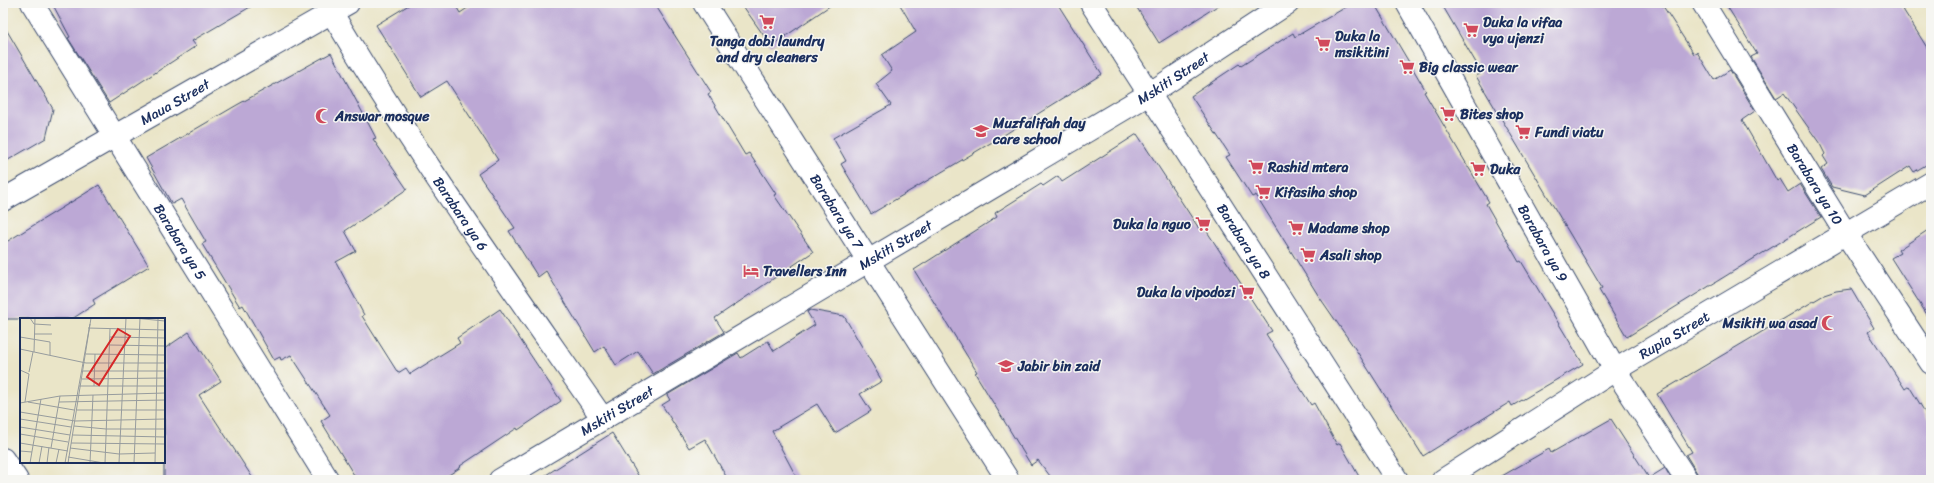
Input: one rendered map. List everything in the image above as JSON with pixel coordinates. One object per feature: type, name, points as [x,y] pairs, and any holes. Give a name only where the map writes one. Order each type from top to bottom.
[{"type":"street","name":"Barabara ya 5","points":[[32,3],[113,136],[328,480]]},
{"type":"street","name":"Barabara ya 7","points":[[704,3],[1008,480]]},
{"type":"street","name":"Barabara ya 8","points":[[1092,3],[1397,480]]},
{"type":"street","name":"Mskiti Street","points":[[500,480],[869,262],[1149,94],[1288,3]]},
{"type":"street","name":"Barabara ya 9","points":[[1407,3],[1615,370],[1687,480]]},
{"type":"street","name":"Barabara ya 10","points":[[1703,3],[1846,234],[1931,363]]},
{"type":"street","name":"Maua Street","points":[[3,200],[335,6]]},
{"type":"street","name":"Barabara ya 6","points":[[335,6],[392,110],[463,217],[603,419]]},
{"type":"street","name":"Rupia Street","points":[[1443,480],[1615,370],[1931,183]]},
{"type":"street","points":[[3,459],[17,480]]},
{"type":"building","points":[[52,3],[257,3],[192,41],[196,46],[109,103],[68,38],[70,37]]},
{"type":"building","points":[[412,3],[454,3],[460,13],[475,3],[654,3],[711,92],[708,94],[745,155],[749,153],[776,194],[774,195],[813,252],[715,318],[724,332],[653,374],[638,351],[616,365],[604,346],[595,352],[546,271],[538,277],[509,231],[515,228],[478,174],[498,160],[447,81],[421,97],[376,25]]},
{"type":"building","points":[[741,3],[834,3],[771,46]]},
{"type":"building","points":[[899,3],[1057,3],[1102,74],[1004,135],[871,214],[841,164],[846,161],[833,138],[891,105],[876,84],[892,71],[882,55],[916,32]]},
{"type":"building","points":[[1134,3],[1222,3],[1159,43]]},
{"type":"building","points":[[1353,3],[1374,3],[1426,91],[1424,92],[1489,202],[1486,204],[1519,262],[1521,261],[1583,364],[1512,406],[1510,402],[1423,456],[1356,350],[1318,295],[1256,195],[1252,197],[1226,157],[1230,155],[1191,96],[1239,64],[1241,66],[1293,33],[1295,37]]},
{"type":"building","points":[[1441,3],[1661,3],[1694,54],[1697,52],[1714,80],[1730,70],[1755,111],[1742,120],[1777,181],[1780,179],[1788,192],[1800,184],[1821,217],[1627,337],[1599,290],[1602,288],[1476,76],[1482,73]]},
{"type":"building","points":[[1725,3],[1899,3],[1931,54],[1931,162],[1914,172],[1910,166],[1865,195],[1832,187],[1821,169],[1828,164],[1823,156],[1825,154],[1820,144],[1784,93],[1776,98],[1751,57],[1757,54]]},
{"type":"building","points":[[3,24],[53,109],[46,138],[3,163]]},
{"type":"building","points":[[331,53],[376,138],[373,139],[407,189],[345,231],[356,251],[336,262],[364,315],[362,316],[398,373],[406,368],[410,374],[460,343],[457,338],[500,309],[561,401],[518,430],[517,428],[441,480],[357,480],[321,421],[330,415],[291,355],[281,360],[280,357],[274,360],[243,305],[240,307],[202,244],[206,242],[181,199],[172,204],[146,158]]},
{"type":"building","points":[[1137,134],[1200,230],[1204,227],[1272,331],[1266,334],[1311,405],[1314,403],[1337,445],[1340,443],[1361,480],[1053,480],[1038,460],[1031,465],[975,373],[977,372],[914,270],[997,217],[995,213],[1041,184],[1043,186],[1058,176],[1062,182]]},
{"type":"building","points":[[99,185],[149,266],[93,300],[95,304],[74,318],[3,319],[3,244]]},
{"type":"building","points":[[1931,228],[1931,321],[1891,258],[1900,253],[1898,250]]},
{"type":"building","points":[[1851,289],[1874,328],[1868,332],[1905,389],[1909,386],[1931,422],[1931,480],[1699,480],[1697,473],[1686,455],[1692,452],[1657,394],[1824,295],[1836,291]]},
{"type":"building","points":[[810,310],[844,316],[882,381],[860,394],[871,411],[835,433],[817,404],[772,431],[798,480],[728,480],[705,439],[689,448],[662,405],[670,400],[667,395],[738,353],[741,358],[768,341],[774,351],[815,325],[807,312]]},
{"type":"building","points":[[189,332],[221,381],[199,395],[254,480],[164,480],[165,348]]},
{"type":"building","points":[[1611,419],[1649,478],[1665,468],[1672,480],[1495,480],[1549,449],[1551,453]]},
{"type":"building","points":[[612,433],[641,480],[538,480]]},
{"type":"place","name":"Tanga dobi laundry and dry cleaners","points":[[767,22]]},
{"type":"place","name":"Duka la vifaa vya ujenzi","points":[[1471,30]]},
{"type":"place","name":"Duka la msikitini","points":[[1323,44]]},
{"type":"place","name":"Big classic wear","points":[[1407,67]]},
{"type":"place","name":"Bites shop","points":[[1448,114]]},
{"type":"place","name":"Answar mosque","points":[[323,116]]},
{"type":"place","name":"Muzfalifah day care school","points":[[981,131]]},
{"type":"place","name":"Fundi viatu","points":[[1523,132]]},
{"type":"place","name":"Rashid mtera","points":[[1256,167]]},
{"type":"place","name":"Duka","points":[[1478,169]]},
{"type":"place","name":"Kifasiha shop","points":[[1263,192]]},
{"type":"place","name":"Duka la nguo","points":[[1203,224]]},
{"type":"place","name":"Madame shop","points":[[1296,228]]},
{"type":"place","name":"Asali shop","points":[[1308,255]]},
{"type":"place","name":"Travellers Inn","points":[[751,271]]},
{"type":"place","name":"Duka la vipodozi","points":[[1247,292]]},
{"type":"place","name":"Msikiti wa asad","points":[[1829,323]]},
{"type":"place","name":"Jabir bin zaid","points":[[1006,366]]}]
